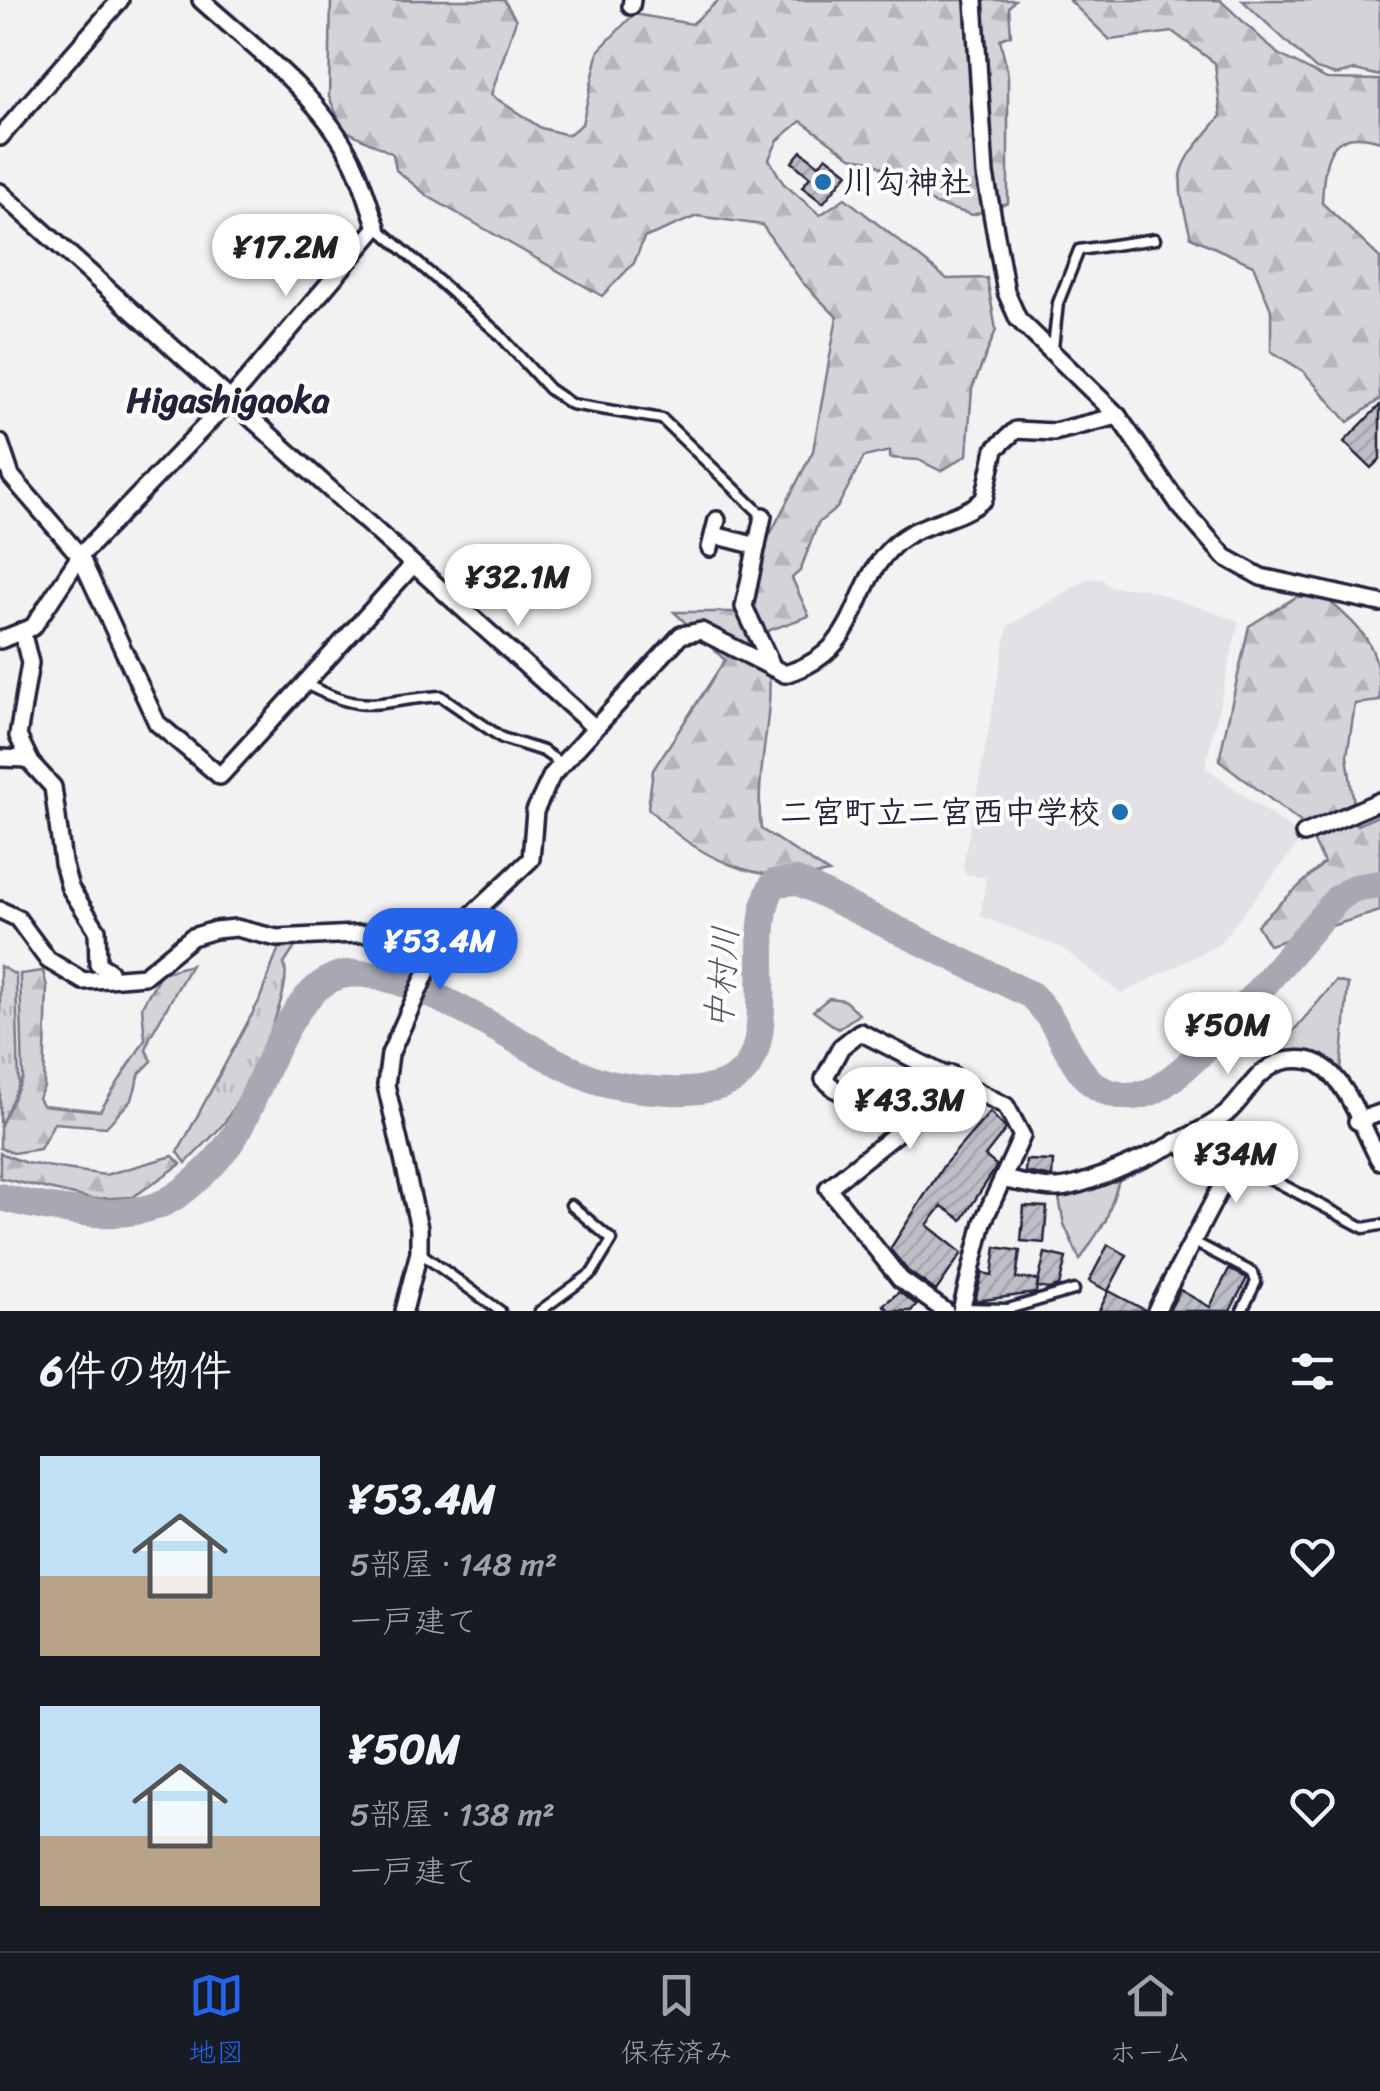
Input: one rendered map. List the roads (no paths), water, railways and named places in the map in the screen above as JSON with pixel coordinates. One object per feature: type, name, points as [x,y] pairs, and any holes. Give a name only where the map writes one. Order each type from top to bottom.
[{"type":"street","points":[[0,137],[120,0]]},
{"type":"street","points":[[0,640],[33,627],[80,556],[229,401],[377,227],[353,160],[322,117],[292,82],[201,0]]},
{"type":"street","points":[[974,0],[983,158],[1006,292],[1018,319],[1118,416],[1180,506],[1225,557],[1260,577],[1380,603]]},
{"type":"street","points":[[0,192],[594,727]]},
{"type":"street","points":[[404,1311],[419,1252],[412,1196],[386,1085],[390,1054],[434,953],[531,859],[535,811],[562,764],[688,632],[701,631],[785,674],[795,671],[843,637],[878,565],[901,539],[984,499],[995,450],[1008,435],[1024,429],[1054,432],[1118,416]]},
{"type":"street","points":[[0,442],[11,476],[80,556],[157,723],[220,776],[413,565]]},
{"type":"street","points":[[762,516],[744,607],[772,668]]},
{"type":"street","points":[[714,534],[757,546]]},
{"type":"street","points":[[22,631],[30,663],[18,736],[28,759],[53,786],[70,888],[96,930],[98,964],[109,970],[108,979]]},
{"type":"street","points":[[0,758],[28,759]]},
{"type":"street","points":[[1304,834],[1380,801]]},
{"type":"street","points":[[0,910],[17,918],[64,973],[83,981],[144,976],[168,962],[192,937],[236,928],[277,938],[375,933],[434,953]]},
{"type":"street","points":[[908,1125],[835,1089],[824,1079],[841,1047],[860,1032],[951,1074],[1006,1106],[1022,1136],[983,1222],[956,1310],[900,1279],[828,1188],[908,1125],[951,1074]]},
{"type":"street","points":[[1005,1180],[1058,1188],[1088,1181],[1228,1113],[1261,1073],[1278,1062],[1304,1059],[1320,1065],[1337,1079],[1380,1161]]},
{"type":"street","points":[[1357,1120],[1380,1113]]},
{"type":"street","points":[[1156,1311],[1232,1168],[1175,1142]]},
{"type":"lane","points":[[377,227],[499,334],[549,389],[571,404],[662,420],[762,516]]},
{"type":"lane","points":[[1052,353],[1058,303],[1080,250],[1155,239]]},
{"type":"lane","points":[[304,683],[341,703],[360,705],[382,707],[440,696],[502,738],[544,751],[562,764]]},
{"type":"lane","points":[[1232,1168],[1241,1162],[1364,1228],[1380,1226]]},
{"type":"lane","points":[[546,1309],[592,1272],[612,1240],[571,1205]]},
{"type":"lane","points":[[1192,1241],[1253,1273],[1256,1282],[1242,1311]]},
{"type":"lane","points":[[419,1252],[500,1311]]},
{"type":"lane","points":[[956,1310],[1008,1308],[1074,1290]]},
{"type":"waterway","name":"中村川","points":[[0,1197],[63,1210],[110,1213],[153,1207],[171,1199],[198,1179],[229,1144],[293,1016],[327,981],[347,974],[406,984],[568,1068],[605,1083],[678,1091],[721,1085],[736,1078],[750,1062],[758,1040],[762,929],[765,904],[774,883],[797,881],[1031,995],[1092,1083],[1113,1094],[1143,1094],[1170,1080],[1220,1034],[1338,898],[1354,888],[1380,884]]},
{"type":"place","name":"川勾神社","points":[[823,182]]},
{"type":"place","name":"二宮町立二宮西中学校","points":[[1120,812]]},
{"type":"district","name":"Higashigaoka","points":[[228,400]]}]
